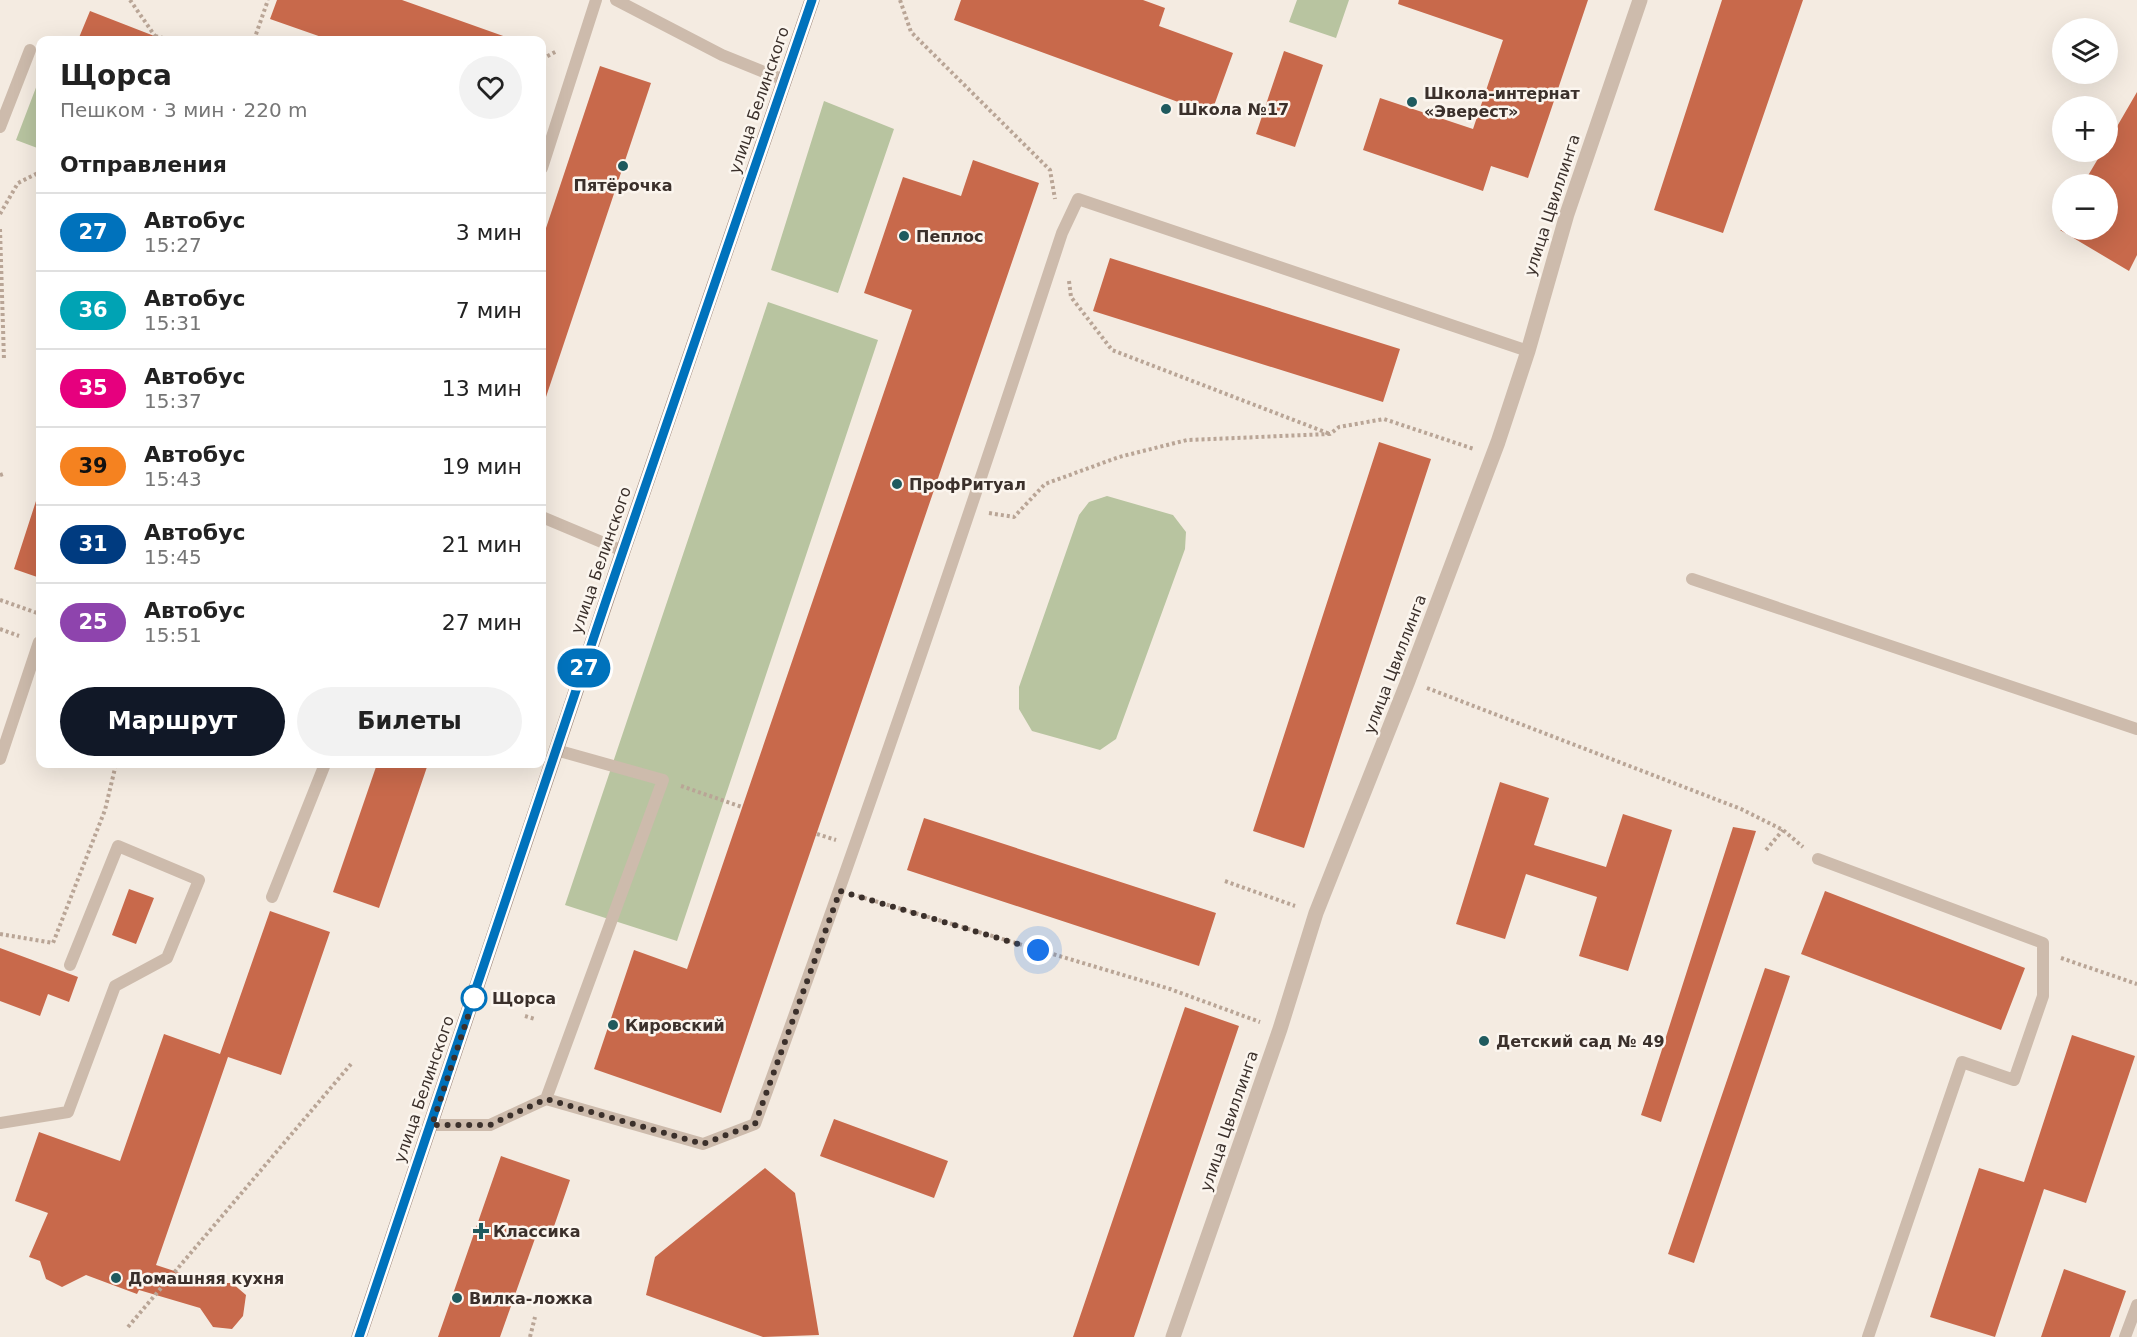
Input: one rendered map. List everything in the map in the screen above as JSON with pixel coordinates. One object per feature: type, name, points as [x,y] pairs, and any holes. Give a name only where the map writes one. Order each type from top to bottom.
[{"type":"main road","name":"улица Белинского","points":[[359,1337],[623,551],[812,0]]},
{"type":"street","name":"улица Цвиллинга","points":[[1173,1337],[1280,1029],[1316,913],[1408,681],[1493,456],[1528,351],[1567,214],[1640,0]]},
{"type":"lane","points":[[546,156],[596,0]]},
{"type":"lane","points":[[616,0],[722,55],[784,80]]},
{"type":"lane","points":[[0,127],[30,50]]},
{"type":"lane","points":[[432,1125],[490,1125],[546,1099],[703,1144],[755,1124],[840,891],[971,510],[1062,233],[1078,199],[1528,351]]},
{"type":"lane","points":[[546,519],[623,551]]},
{"type":"lane","points":[[1692,579],[2137,729]]},
{"type":"lane","points":[[0,759],[36,651]]},
{"type":"lane","points":[[546,1099],[663,780],[556,750]]},
{"type":"lane","points":[[272,897],[323,768]]},
{"type":"lane","points":[[0,1123],[68,1112],[115,986],[167,958],[199,880],[118,846],[70,964]]},
{"type":"lane","points":[[1818,859],[2043,943],[2043,996],[2014,1080],[1962,1062],[1868,1337]]},
{"type":"lane","points":[[2125,1337],[2137,1305]]},
{"type":"path","points":[[130,0],[153,36]]},
{"type":"path","points":[[255,36],[268,0]]},
{"type":"path","points":[[900,0],[911,32],[1050,170],[1062,233]]},
{"type":"path","points":[[0,214],[18,183],[36,174]]},
{"type":"path","points":[[0,229],[4,360]]},
{"type":"path","points":[[1068,276],[1071,297],[1112,350],[1330,434]]},
{"type":"path","points":[[971,510],[1014,517],[1045,484],[1119,457],[1187,440],[1330,434],[1340,428],[1384,419],[1493,456]]},
{"type":"path","points":[[0,600],[36,613]]},
{"type":"path","points":[[1408,681],[1741,809],[1784,830],[1818,859]]},
{"type":"path","points":[[0,934],[53,943],[105,810],[115,768]]},
{"type":"path","points":[[663,780],[742,807]]},
{"type":"path","points":[[1766,850],[1784,830]]},
{"type":"path","points":[[1225,881],[1316,913]]},
{"type":"path","points":[[840,891],[1170,989],[1280,1029]]},
{"type":"path","points":[[2043,943],[2053,955],[2137,984]]},
{"type":"path","points":[[525,1016],[535,1019]]},
{"type":"path","points":[[128,1327],[351,1064]]},
{"type":"path","points":[[530,1337],[535,1317]]},
{"type":"green space","points":[[1297,0],[1349,0],[1336,38],[1289,22]]},
{"type":"green space","points":[[36,88],[36,148],[16,140]]},
{"type":"green space","points":[[824,101],[894,129],[838,293],[771,270]]},
{"type":"green space","points":[[768,302],[878,340],[677,941],[565,905]]},
{"type":"green space","points":[[1107,496],[1173,515],[1186,532],[1185,549],[1116,739],[1100,750],[1032,731],[1019,709],[1019,687],[1079,515],[1089,502]]},
{"type":"building","points":[[277,0],[402,0],[503,36],[319,36],[270,19]]},
{"type":"building","points":[[961,0],[1143,0],[1165,8],[1159,26],[1233,53],[1211,114],[954,20]]},
{"type":"building","points":[[1399,0],[1588,0],[1528,178],[1491,166],[1483,191],[1363,150],[1380,98],[1473,129],[1503,40],[1398,4]]},
{"type":"building","points":[[1722,0],[1803,0],[1723,233],[1654,210]]},
{"type":"building","points":[[90,11],[154,36],[80,36]]},
{"type":"building","points":[[1284,51],[1323,65],[1295,147],[1256,134]]},
{"type":"building","points":[[600,66],[651,83],[546,397],[546,228]]},
{"type":"building","points":[[2137,92],[2137,255],[2129,271],[2077,240],[2118,240],[2118,174],[2089,174],[2096,162],[2118,162],[2118,125]]},
{"type":"building","points":[[973,160],[1039,183],[721,1113],[594,1069],[634,950],[687,969],[912,310],[864,293],[903,177],[961,196]]},
{"type":"building","points":[[1110,258],[1400,349],[1383,402],[1093,311]]},
{"type":"building","points":[[1379,442],[1431,459],[1304,848],[1253,831]]},
{"type":"building","points":[[36,501],[36,577],[14,569]]},
{"type":"building","points":[[376,768],[427,768],[379,908],[333,892]]},
{"type":"building","points":[[1500,782],[1549,798],[1534,845],[1606,867],[1623,814],[1672,830],[1628,971],[1579,956],[1597,897],[1526,874],[1505,939],[1456,924]]},
{"type":"building","points":[[924,818],[1216,913],[1199,966],[907,870]]},
{"type":"building","points":[[1733,827],[1756,831],[1661,1122],[1641,1115]]},
{"type":"building","points":[[129,889],[154,898],[136,944],[112,935]]},
{"type":"building","points":[[1825,891],[2025,968],[2001,1030],[1801,954]]},
{"type":"building","points":[[270,911],[330,932],[281,1075],[228,1057],[156,1265],[211,1283],[232,1283],[246,1295],[243,1316],[232,1329],[213,1327],[200,1308],[139,1290],[137,1294],[86,1275],[62,1287],[46,1279],[40,1261],[29,1257],[48,1213],[15,1201],[39,1132],[120,1161],[164,1034],[220,1054]]},
{"type":"building","points":[[0,948],[78,977],[69,1002],[48,994],[40,1016],[0,1001]]},
{"type":"building","points":[[1765,968],[1790,976],[1694,1263],[1668,1254]]},
{"type":"building","points":[[1185,1007],[1239,1026],[1134,1337],[1073,1337]]},
{"type":"building","points":[[2072,1035],[2135,1056],[2086,1203],[2044,1189],[1995,1337],[1930,1317],[1979,1168],[2024,1182]]},
{"type":"building","points":[[834,1119],[948,1161],[934,1198],[820,1156]]},
{"type":"building","points":[[501,1156],[570,1180],[551,1235],[538,1230],[500,1337],[438,1337]]},
{"type":"building","points":[[765,1168],[795,1193],[819,1335],[763,1337],[646,1295],[655,1257]]},
{"type":"building","points":[[2064,1269],[2126,1291],[2110,1337],[2041,1337]]},
{"type":"bus line","name":"27","points":[[359,1337],[608,595],[812,0]]},
{"type":"place","name":"Школа-интернат «Эверест»","points":[[1412,102]]},
{"type":"place","name":"Школа №17","points":[[1166,109]]},
{"type":"place","name":"Пятёрочка","points":[[623,166]]},
{"type":"place","name":"Пеплос","points":[[904,236]]},
{"type":"place","name":"ПрофРитуал","points":[[897,484]]},
{"type":"place","name":"Щорса","points":[[474,998]]},
{"type":"place","name":"Кировский","points":[[613,1025]]},
{"type":"place","name":"Детский сад № 49","points":[[1484,1041]]},
{"type":"place","name":"Классика","points":[[481,1231]]},
{"type":"place","name":"Домашняя кухня","points":[[116,1278]]},
{"type":"place","name":"Вилка-ложка","points":[[457,1298]]},
{"type":"route","points":[[474,998],[476,992],[432,1125],[490,1125],[546,1099],[605,1118],[703,1144],[755,1124],[840,891],[1038,950]]}]
